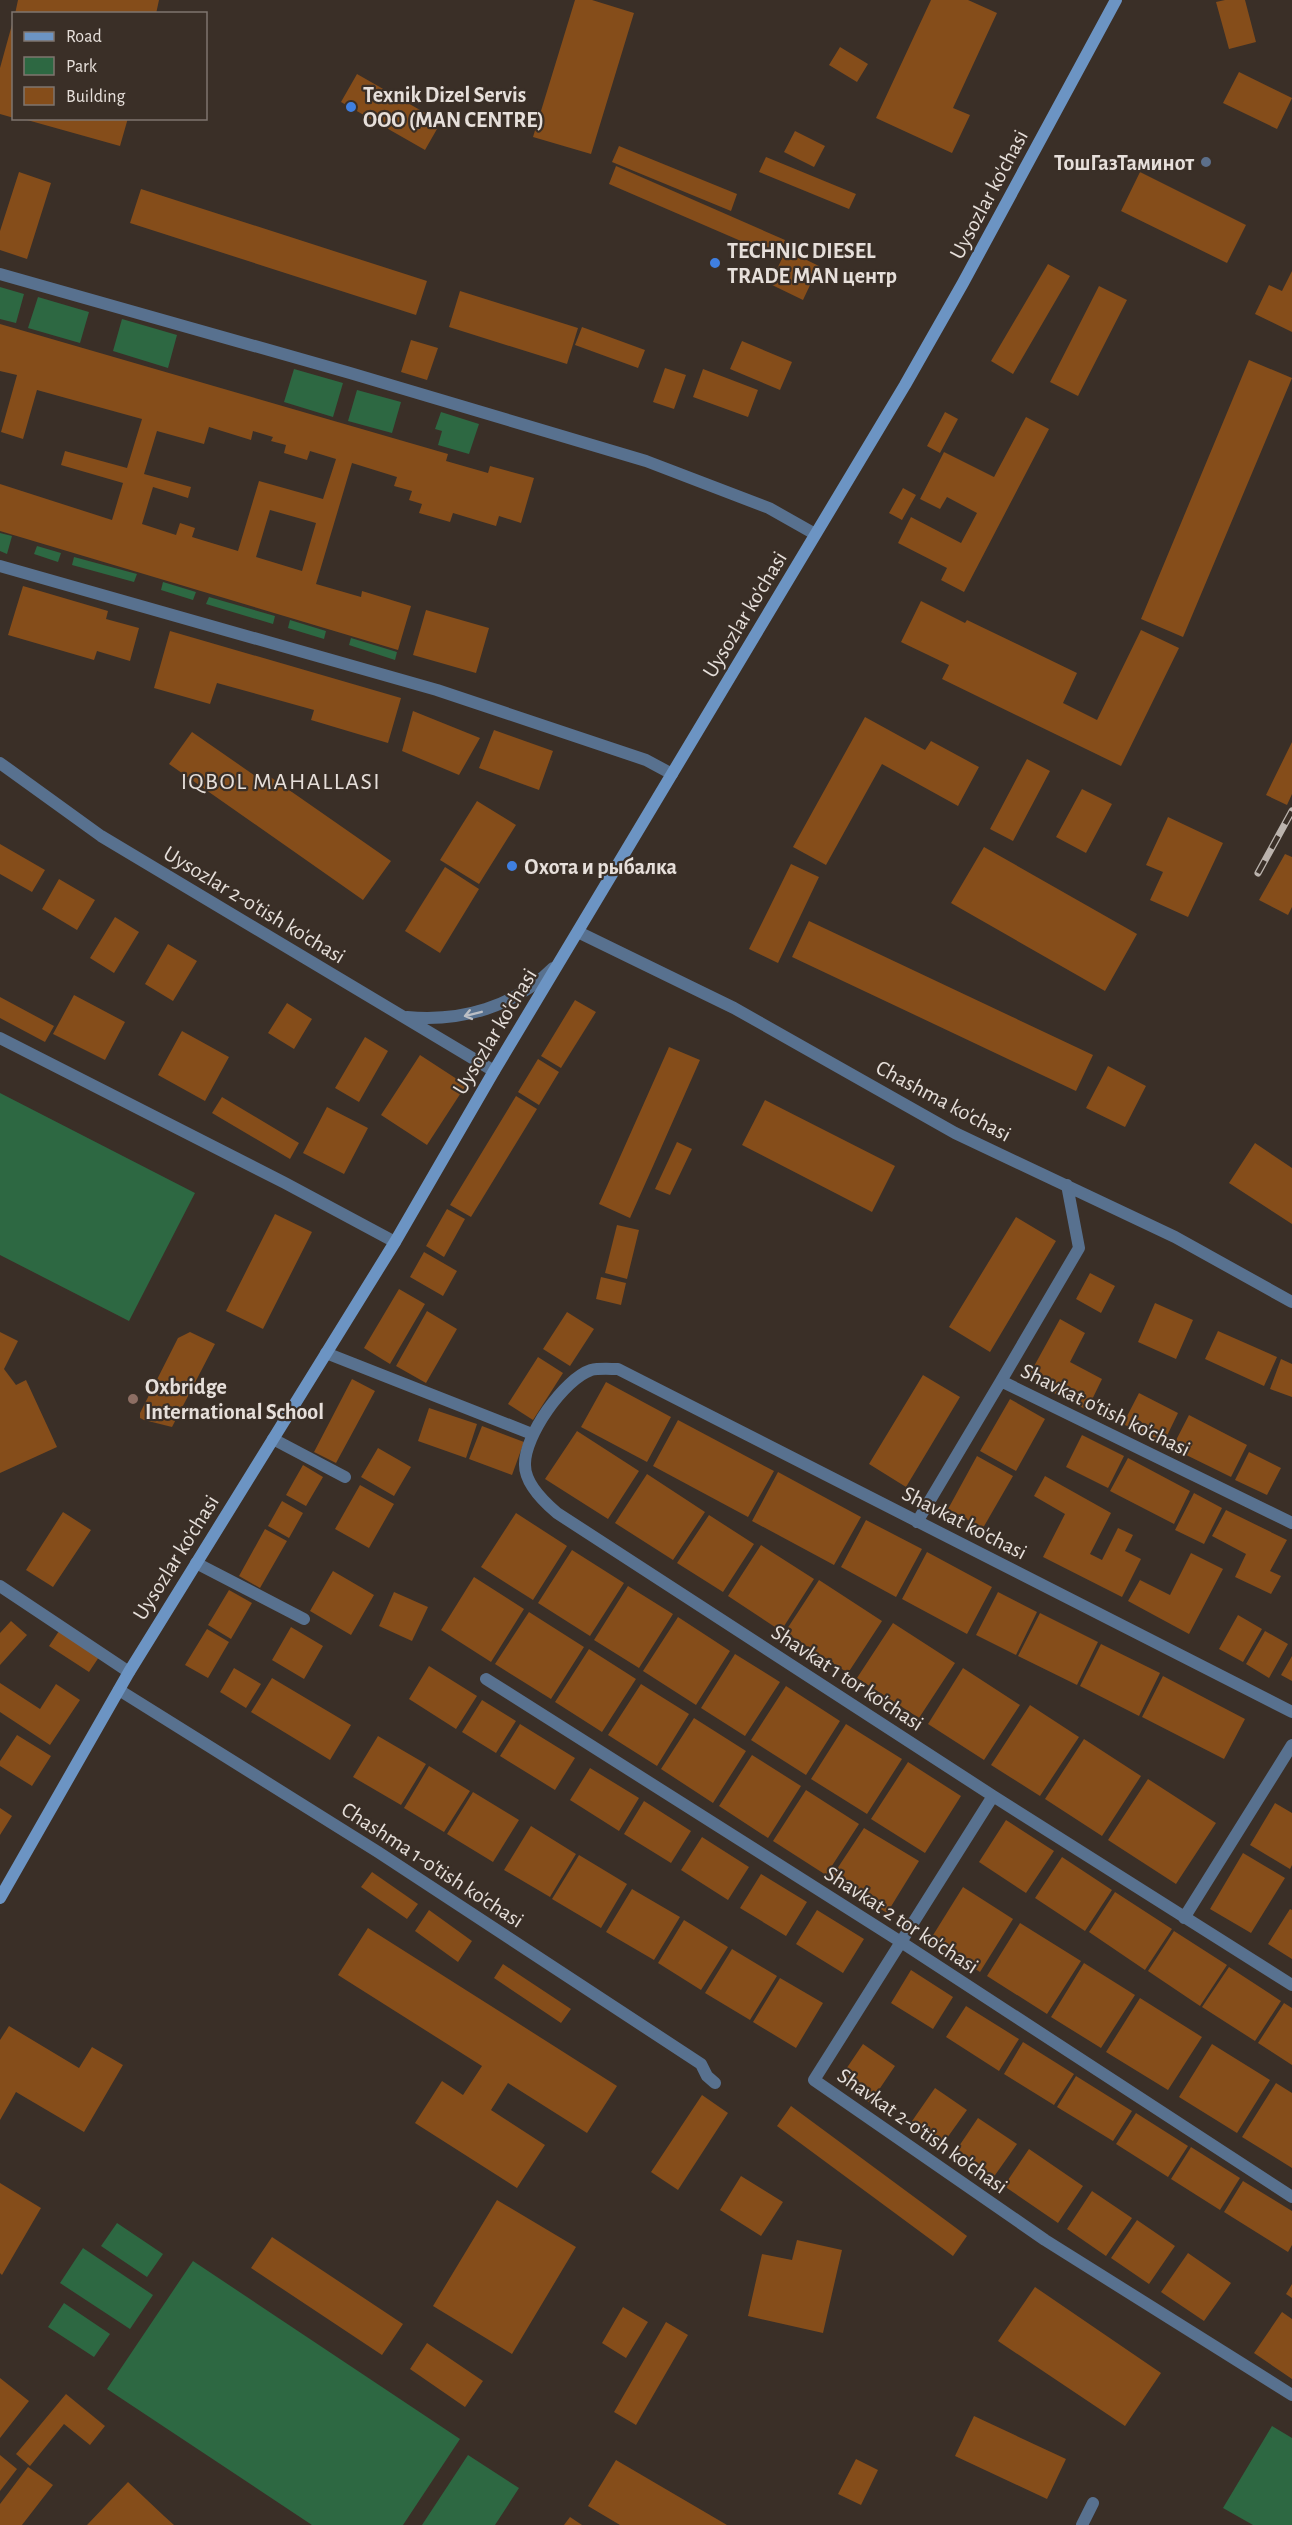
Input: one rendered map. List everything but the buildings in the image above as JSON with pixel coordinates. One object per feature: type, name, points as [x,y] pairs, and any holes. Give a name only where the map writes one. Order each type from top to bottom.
[{"type":"main road","name":"Uysozlar ko'chasi","points":[[0,1898],[129,1672],[394,1242],[963,284],[1116,0]]},
{"type":"street","points":[[0,274],[350,373],[646,461],[769,508],[816,534]]},
{"type":"street","points":[[0,566],[437,690],[646,759],[672,774]]},
{"type":"street","name":"Uysozlar 2-o'tish ko'chasi","points":[[0,763],[102,836],[494,1071]]},
{"type":"street","name":"Chashma ko'chasi","points":[[578,932],[734,1008],[955,1133],[1175,1237],[1292,1302]]},
{"type":"street","points":[[403,1017],[446,1018],[488,1010],[543,979],[558,963]]},
{"type":"street","points":[[0,1038],[285,1183],[394,1242]]},
{"type":"street","name":"Shavkat o'tish ko'chasi","points":[[1067,1185],[1079,1248],[1001,1381],[1292,1523]]},
{"type":"street","points":[[326,1353],[532,1434]]},
{"type":"street","name":"Shavkat 1 tor ko'chasi","points":[[618,1369],[592,1370],[575,1379],[553,1404],[532,1434],[525,1466],[528,1479],[545,1503],[993,1796],[1292,1985]]},
{"type":"street","name":"Shavkat ko'chasi","points":[[618,1369],[1292,1712]]},
{"type":"street","points":[[917,1522],[1001,1381]]},
{"type":"street","points":[[273,1439],[345,1477]]},
{"type":"street","points":[[196,1563],[304,1619]]},
{"type":"street","points":[[0,1586],[129,1672]]},
{"type":"street","name":"Shavkat 2 tor ko'chasi","points":[[486,1679],[901,1942],[1292,2197]]},
{"type":"street","name":"Chashma 1-o'tish ko'chasi","points":[[119,1690],[387,1858],[692,2058],[701,2064],[707,2076],[715,2083]]},
{"type":"street","points":[[1184,1918],[1292,1745]]},
{"type":"street","name":"Shavkat 2-o'tish ko'chasi","points":[[993,1796],[814,2080],[1044,2240],[1292,2395]]},
{"type":"street","points":[[1082,2525],[1094,2503]]},
{"type":"green space","points":[[0,287],[24,294],[16,323],[0,319]]},
{"type":"green space","points":[[38,297],[89,312],[80,343],[28,328]]},
{"type":"green space","points":[[122,319],[177,335],[168,368],[113,351]]},
{"type":"green space","points":[[294,369],[343,383],[333,417],[284,402]]},
{"type":"green space","points":[[357,390],[401,402],[392,433],[348,421]]},
{"type":"green space","points":[[441,412],[479,424],[469,454],[438,445],[442,431],[435,429]]},
{"type":"green space","points":[[0,533],[12,536],[7,554],[0,551]]},
{"type":"green space","points":[[37,546],[61,553],[58,562],[34,554]]},
{"type":"green space","points":[[74,557],[137,574],[134,582],[72,565]]},
{"type":"green space","points":[[163,582],[196,592],[193,600],[161,590]]},
{"type":"green space","points":[[209,597],[275,616],[273,624],[206,604]]},
{"type":"green space","points":[[290,620],[326,631],[324,639],[288,628]]},
{"type":"green space","points":[[351,638],[397,652],[395,660],[349,645]]},
{"type":"green space","points":[[0,1093],[195,1193],[129,1321],[0,1255]]},
{"type":"green space","points":[[117,2223],[163,2254],[147,2277],[101,2246]]},
{"type":"green space","points":[[83,2248],[153,2295],[130,2329],[60,2283]]},
{"type":"green space","points":[[193,2261],[460,2439],[403,2525],[312,2525],[107,2389]]},
{"type":"green space","points":[[64,2303],[110,2334],[94,2357],[48,2327]]},
{"type":"green space","points":[[1272,2426],[1292,2438],[1292,2525],[1253,2525],[1223,2508]]},
{"type":"green space","points":[[468,2455],[519,2488],[495,2525],[422,2525]]},
{"type":"railway","points":[[1258,873],[1292,811]]},
{"type":"place","name":"Texnik Dizel Servis OOO (MAN CENTRE)","points":[[351,107]]},
{"type":"place","name":"ТошГазТаминот","points":[[1206,162]]},
{"type":"place","name":"TECHNIC DIESEL TRADE MAN центр","points":[[715,263]]},
{"type":"place","name":"Охота и рыбалка","points":[[512,866]]},
{"type":"place","name":"Oxbridge International School","points":[[133,1399]]},
{"type":"district","name":"IQBOL MAHALLASI","points":[[281,781]]}]
